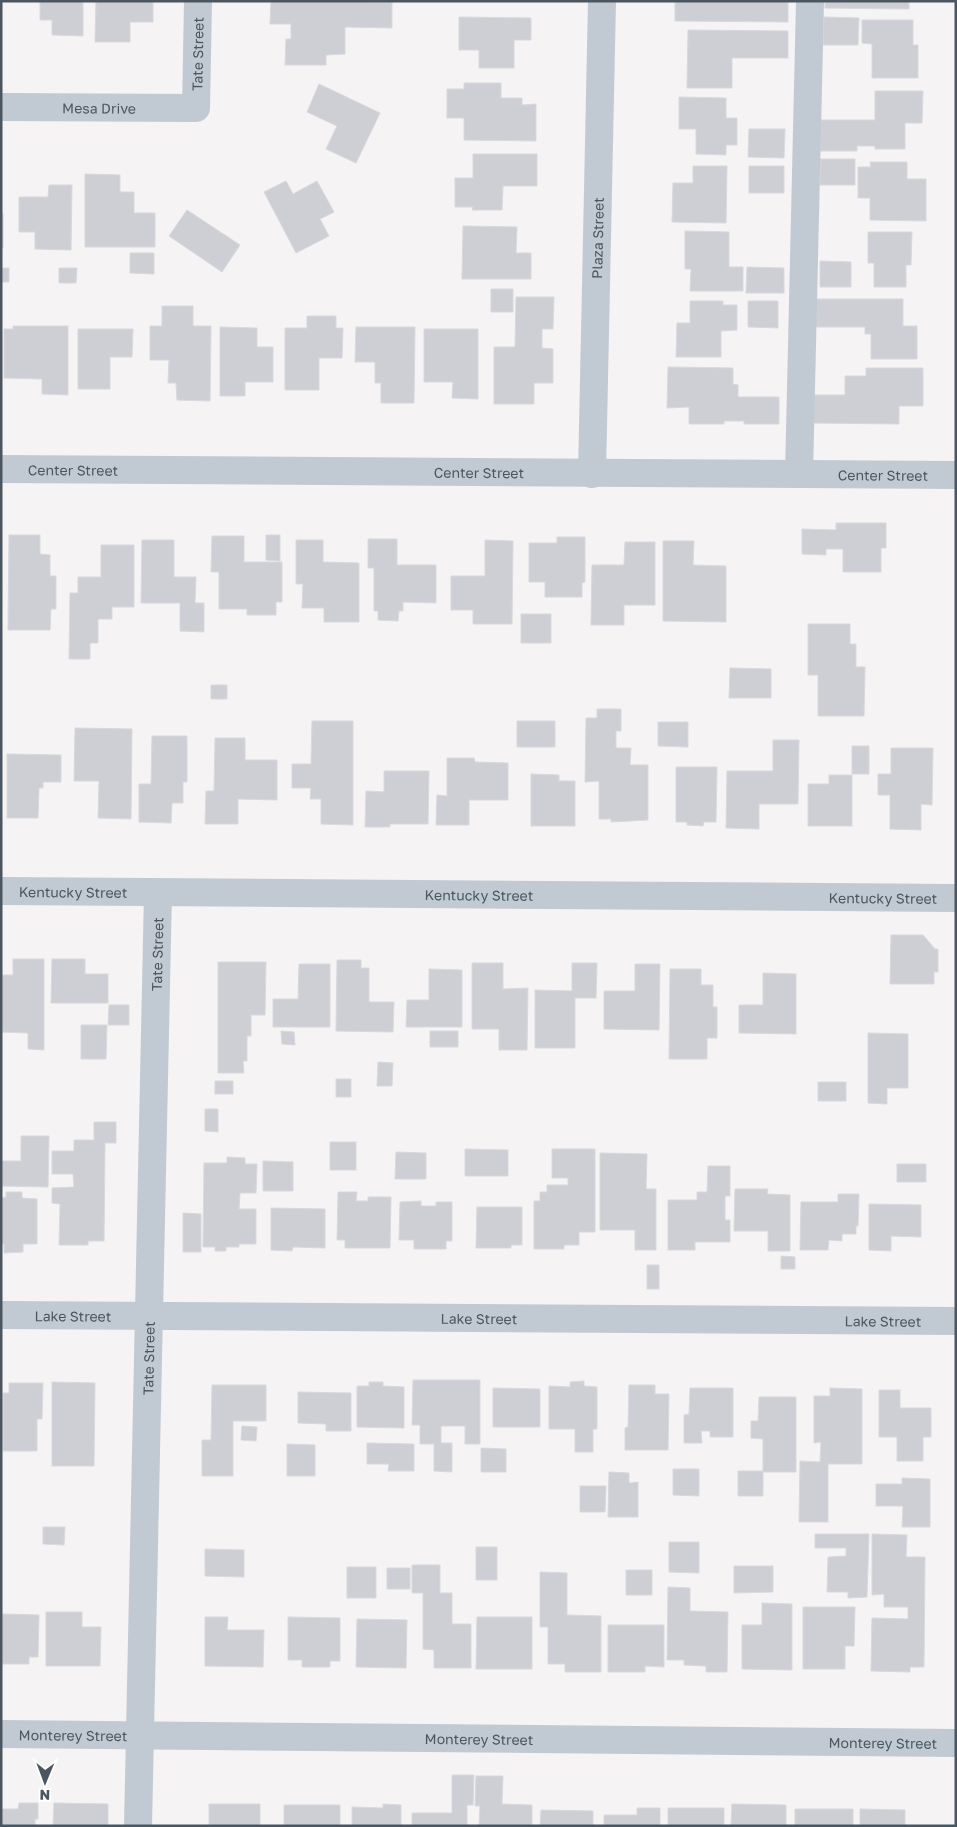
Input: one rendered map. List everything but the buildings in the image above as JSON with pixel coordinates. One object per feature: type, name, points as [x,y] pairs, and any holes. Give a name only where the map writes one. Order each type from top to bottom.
[{"type":"street","name":"Tate Street","points":[[196,108],[198,1]]},
{"type":"street","name":"Plaza Street","points":[[592,474],[602,1]]},
{"type":"street","points":[[799,474],[810,1]]},
{"type":"street","name":"Mesa Drive","points":[[1,107],[196,108]]},
{"type":"street","name":"Center Street","points":[[1,469],[956,475]]},
{"type":"street","name":"Kentucky Street","points":[[1,891],[956,898]]},
{"type":"street","name":"Tate Street","points":[[138,1826],[158,892]]},
{"type":"street","name":"Lake Street","points":[[1,1315],[956,1321]]},
{"type":"street","name":"Monterey Street","points":[[1,1734],[956,1743]]}]
